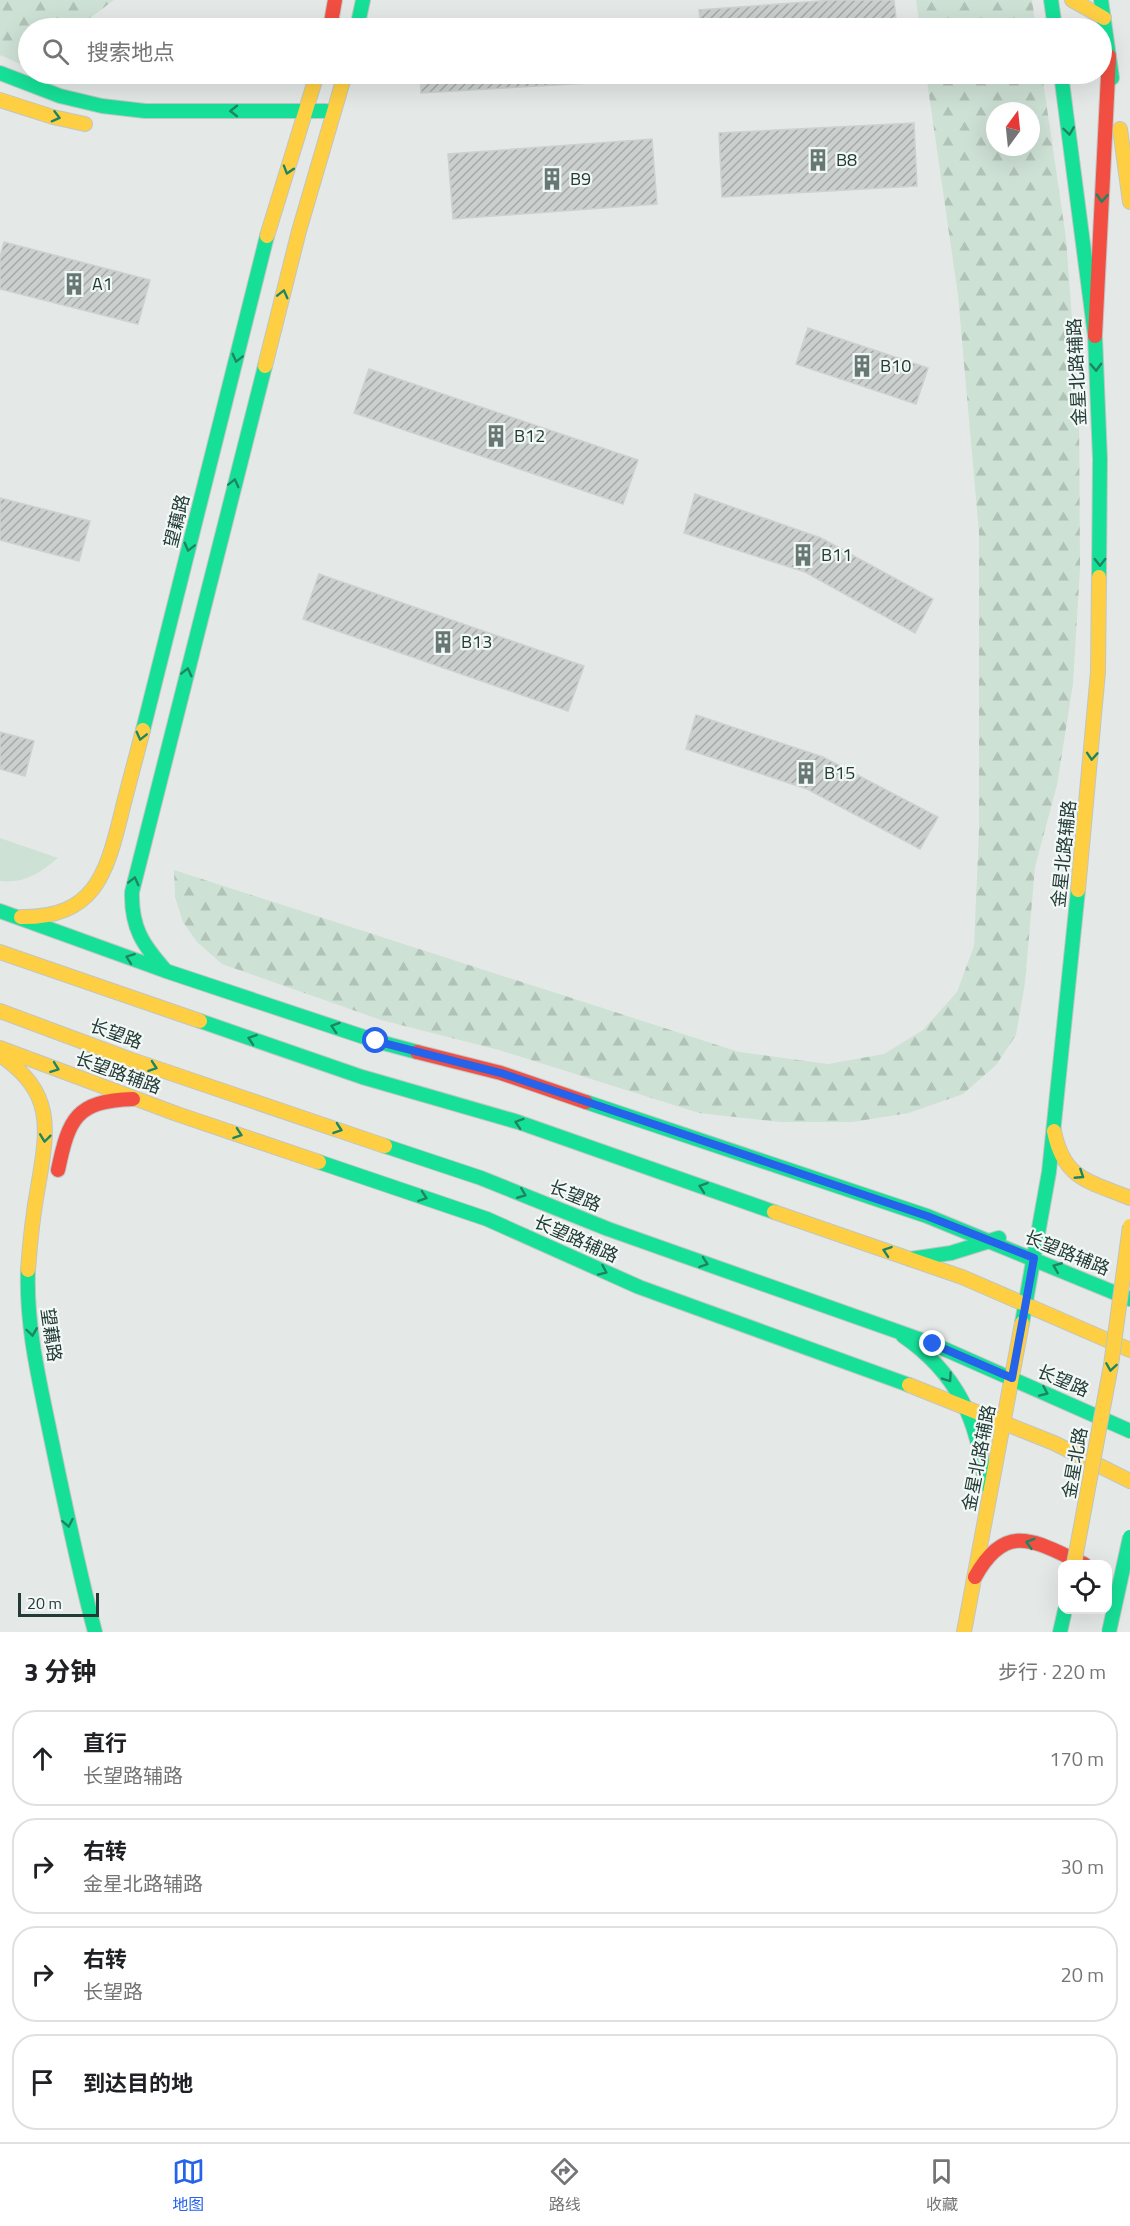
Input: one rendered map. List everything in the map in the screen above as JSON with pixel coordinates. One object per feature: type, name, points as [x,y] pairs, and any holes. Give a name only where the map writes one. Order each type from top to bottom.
[{"type":"main road","points":[[332,18],[335,0]]},
{"type":"main road","points":[[359,18],[363,0]]},
{"type":"main road","points":[[1051,0],[1054,18]]},
{"type":"main road","points":[[1072,0],[1104,18]]},
{"type":"main road","points":[[1101,0],[1104,18]]},
{"type":"main road","points":[[0,73],[18,80]]},
{"type":"main road","points":[[1112,77],[1130,202]]},
{"type":"main road","points":[[29,84],[60,96],[102,106],[145,111],[334,111]]},
{"type":"main road","name":"望藕路","points":[[6,914],[35,918],[51,916],[79,904],[102,879],[110,859],[293,134],[306,111],[314,84]]},
{"type":"main road","points":[[166,971],[148,951],[138,933],[130,911],[132,892],[299,231],[342,84]]},
{"type":"main road","name":"金星北路辅路","points":[[963,1632],[1004,1423],[1049,1172],[1091,765],[1098,672],[1100,459],[1095,336],[1062,84]]},
{"type":"main road","points":[[1095,336],[1108,84]]},
{"type":"main road","points":[[0,100],[53,117],[96,127]]},
{"type":"main road","points":[[293,134],[327,134]]},
{"type":"main road","name":"长望路辅路","points":[[6,914],[166,971],[376,1041],[501,1073],[927,1216],[1130,1299]]},
{"type":"main road","points":[[0,952],[362,1077],[518,1122],[962,1277],[1130,1350]]},
{"type":"main road","name":"长望路","points":[[0,1011],[129,1059],[481,1178],[608,1229],[933,1344],[1130,1431]]},
{"type":"main road","name":"长望路辅路","points":[[0,1048],[139,1099],[487,1219],[639,1287],[905,1384],[1054,1443],[1130,1481]]},
{"type":"main road","name":"望藕路","points":[[0,1055],[24,1074],[44,1108],[46,1130],[34,1208],[28,1308],[34,1352],[76,1562],[95,1632]]},
{"type":"main road","points":[[54,1188],[70,1124],[80,1111],[97,1103],[115,1099],[139,1099]]},
{"type":"main road","points":[[1053,1129],[1064,1163],[1086,1179],[1130,1198]]},
{"type":"main road","points":[[1025,1219],[1035,1206],[1049,1172]]},
{"type":"main road","name":"金星北路","points":[[1075,1560],[1111,1365],[1130,1226]]},
{"type":"main road","points":[[910,1259],[951,1253],[1002,1238],[1011,1232]]},
{"type":"main road","points":[[888,1328],[921,1347],[948,1376],[966,1408],[971,1419],[984,1472],[986,1518]]},
{"type":"main road","points":[[83,1524],[99,1590]]},
{"type":"main road","points":[[1109,1632],[1130,1537]]},
{"type":"main road","points":[[974,1579],[983,1561],[1007,1543],[1020,1539],[1074,1560]]},
{"type":"main road","points":[[1112,1577],[1130,1584]]},
{"type":"green space","points":[[0,0],[114,0],[90,18],[18,18],[18,63],[0,55]]},
{"type":"green space","points":[[916,0],[1032,0],[1035,18],[919,18]]},
{"type":"green space","points":[[927,84],[1043,84],[1066,238],[1079,412],[1080,568],[1073,684],[1057,785],[1035,867],[1025,983],[1016,1035],[996,1065],[963,1094],[909,1113],[852,1122],[781,1122],[699,1113],[499,1050],[381,1020],[222,964],[197,942],[183,922],[175,897],[174,870],[739,1052],[828,1064],[884,1054],[923,1030],[957,992],[974,946],[979,830],[979,533],[958,295]]},
{"type":"green space","points":[[0,838],[58,858],[24,879],[0,881]]},
{"type":"building","points":[[833,0],[894,0],[896,18],[700,18],[699,10]]},
{"type":"building","points":[[421,84],[572,84],[421,93]]},
{"type":"building","name":"B8","points":[[914,123],[917,186],[722,197],[719,133]]},
{"type":"building","name":"B9","points":[[652,139],[657,204],[453,219],[448,154]]},
{"type":"building","name":"A1","points":[[4,242],[150,280],[138,324],[0,289],[0,257]]},
{"type":"building","name":"B10","points":[[808,328],[928,368],[916,404],[796,364]]},
{"type":"building","name":"B12","points":[[369,369],[638,460],[623,504],[354,413]]},
{"type":"building","name":"B11","points":[[695,494],[821,538],[933,599],[915,633],[805,572],[684,533]]},
{"type":"building","points":[[0,498],[90,521],[79,561],[0,540]]},
{"type":"building","name":"B13","points":[[319,574],[584,666],[568,711],[303,619]]},
{"type":"building","name":"B15","points":[[696,715],[823,757],[938,817],[920,849],[807,789],[686,749]]},
{"type":"building","points":[[0,732],[34,741],[25,776],[0,769]]},
{"type":"traffic: fast","points":[[359,18],[363,0]]},
{"type":"traffic: fast","points":[[1051,0],[1054,18]]},
{"type":"traffic: fast","points":[[1101,0],[1104,18]]},
{"type":"traffic: fast","points":[[0,73],[18,80]]},
{"type":"traffic: fast","points":[[29,84],[60,96],[102,106],[145,111],[326,111]]},
{"type":"traffic: fast","points":[[1062,84],[1095,336],[1100,459],[1099,577]]},
{"type":"traffic: fast","points":[[143,730],[267,236]]},
{"type":"traffic: fast","points":[[166,971],[151,953],[136,926],[132,892],[265,366]]},
{"type":"traffic: fast","points":[[1022,1323],[1049,1172],[1078,890]]},
{"type":"traffic: fast","points":[[0,911],[166,971],[376,1041],[417,1052]]},
{"type":"traffic: fast","points":[[200,1021],[362,1077],[518,1122],[774,1212]]},
{"type":"traffic: fast","points":[[586,1102],[927,1216],[1130,1299]]},
{"type":"traffic: fast","points":[[385,1146],[481,1178],[608,1229],[933,1344],[1130,1431]]},
{"type":"traffic: fast","points":[[319,1162],[487,1219],[639,1287],[909,1385]]},
{"type":"traffic: fast","points":[[910,1259],[951,1253],[999,1238]]},
{"type":"traffic: fast","points":[[28,1270],[29,1310],[37,1369],[70,1530],[95,1632]]},
{"type":"traffic: fast","points":[[903,1336],[938,1366],[962,1400],[977,1439],[985,1484]]},
{"type":"traffic: fast","points":[[1109,1632],[1130,1537]]},
{"type":"traffic: fast","points":[[1060,1632],[1064,1614]]},
{"type":"traffic: slow","points":[[1072,0],[1104,18]]},
{"type":"traffic: slow","points":[[267,236],[314,84]]},
{"type":"traffic: slow","points":[[265,366],[299,231],[342,84]]},
{"type":"traffic: slow","points":[[0,100],[53,117],[85,124]]},
{"type":"traffic: slow","points":[[1120,129],[1130,202]]},
{"type":"traffic: slow","points":[[1078,890],[1098,672],[1099,577]]},
{"type":"traffic: slow","points":[[21,917],[46,915],[65,910],[81,901],[93,889],[102,874],[115,837],[143,730]]},
{"type":"traffic: slow","points":[[0,952],[200,1021]]},
{"type":"traffic: slow","points":[[0,1011],[129,1059],[385,1146]]},
{"type":"traffic: slow","points":[[0,1048],[177,1114],[319,1162]]},
{"type":"traffic: slow","points":[[0,1055],[31,1083],[39,1098],[43,1113],[44,1147],[28,1270]]},
{"type":"traffic: slow","points":[[1054,1131],[1064,1160],[1072,1169],[1091,1182],[1130,1198]]},
{"type":"traffic: slow","points":[[774,1212],[962,1277],[1130,1350]]},
{"type":"traffic: slow","points":[[1075,1560],[1111,1365],[1130,1226]]},
{"type":"traffic: slow","points":[[964,1632],[1022,1323]]},
{"type":"traffic: slow","points":[[909,1385],[1054,1443],[1130,1481]]},
{"type":"traffic: jam","points":[[332,18],[335,0]]},
{"type":"traffic: jam","points":[[1095,336],[1108,84]]},
{"type":"traffic: jam","points":[[417,1052],[501,1073],[586,1102]]},
{"type":"traffic: jam","points":[[58,1170],[66,1137],[78,1116],[99,1104],[133,1099]]},
{"type":"traffic: jam","points":[[975,1577],[987,1559],[999,1548],[1011,1542],[1024,1541],[1037,1544],[1075,1560]]},
{"type":"place","name":"B8","points":[[818,160]]},
{"type":"place","name":"B9","points":[[552,179]]},
{"type":"place","name":"A1","points":[[74,284]]},
{"type":"place","name":"B10","points":[[862,366]]},
{"type":"place","name":"B12","points":[[496,436]]},
{"type":"place","name":"B11","points":[[803,555]]},
{"type":"place","name":"B13","points":[[443,642]]},
{"type":"place","name":"B15","points":[[806,773]]},
{"type":"route","points":[[376,1041],[501,1073],[927,1216],[1034,1258],[1012,1378],[933,1344]]}]
